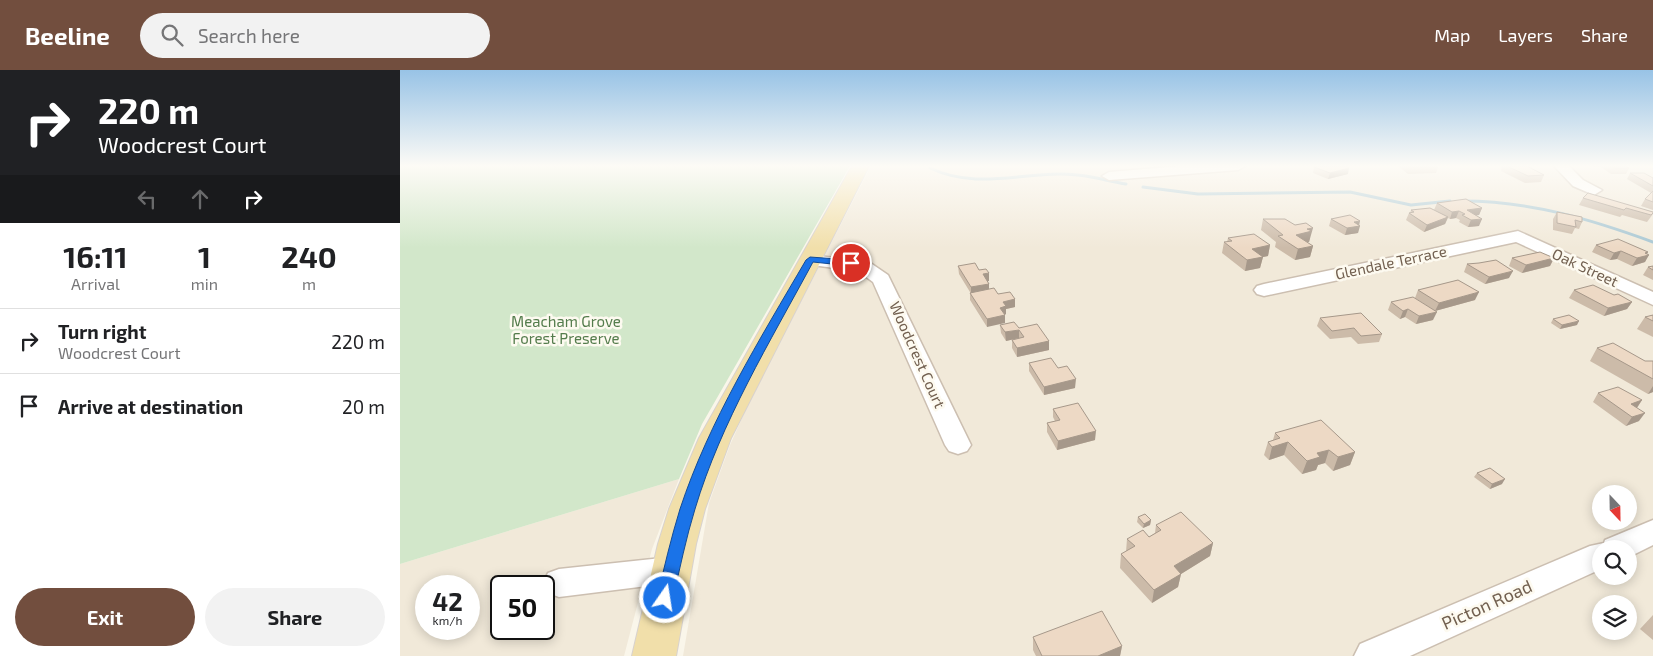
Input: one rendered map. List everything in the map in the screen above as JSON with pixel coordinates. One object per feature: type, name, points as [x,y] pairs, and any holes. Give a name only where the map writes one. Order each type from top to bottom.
[{"type":"main road","points":[[654,656],[671,570],[687,509],[715,438],[845,193]]},
{"type":"street","name":"Glendale Terrace","points":[[1264,290],[1518,236]]},
{"type":"street","name":"Oak Street","points":[[1518,236],[1653,299]]},
{"type":"street","name":"Woodcrest Court","points":[[810,260],[857,265],[872,271],[881,279],[958,445]]},
{"type":"street","points":[[1636,540],[1653,532]]},
{"type":"street","name":"Picton Road","points":[[1372,656],[1592,559]]},
{"type":"street","points":[[559,583],[671,570]]},
{"type":"shaded area","points":[[857,193],[1653,193],[1653,656],[683,656],[709,503],[730,445],[752,396]]},
{"type":"shaded area","points":[[679,479],[652,549],[624,656],[400,656],[400,564]]},
{"type":"green space","name":"Meacham Grove Forest Preserve","points":[[400,193],[834,193],[702,424],[679,479],[400,564]]},
{"type":"building","points":[[1589,193],[1653,213],[1651,215],[1626,208],[1624,210],[1583,198]]},
{"type":"building","points":[[1651,193],[1653,193],[1653,202],[1645,199]]},
{"type":"building","points":[[1466,199],[1482,208],[1467,210],[1482,219],[1471,220],[1459,211],[1452,212],[1437,203]]},
{"type":"building","points":[[1430,208],[1448,217],[1427,225],[1409,213],[1414,212],[1411,210]]},
{"type":"building","points":[[1557,212],[1582,217],[1582,222],[1575,220],[1576,227],[1557,223]]},
{"type":"building","points":[[1350,215],[1360,221],[1354,222],[1360,226],[1347,228],[1331,219]]},
{"type":"building","points":[[1263,219],[1285,219],[1295,225],[1306,223],[1313,228],[1307,229],[1312,231],[1296,235],[1313,246],[1298,249],[1278,236],[1283,235]]},
{"type":"building","points":[[1254,234],[1270,245],[1252,249],[1263,257],[1247,260],[1224,242],[1232,241],[1228,238]]},
{"type":"building","points":[[1618,239],[1648,252],[1645,253],[1649,255],[1637,258],[1621,251],[1614,253],[1596,245]]},
{"type":"building","points":[[1540,252],[1554,258],[1526,265],[1512,258]]},
{"type":"building","points":[[1496,260],[1513,271],[1489,277],[1467,264],[1479,263]]},
{"type":"building","points":[[975,263],[979,270],[986,269],[989,273],[983,274],[989,284],[971,287],[958,266]]},
{"type":"building","points":[[1458,280],[1479,292],[1439,303],[1418,290]]},
{"type":"building","points":[[1593,285],[1614,295],[1618,294],[1632,302],[1608,308],[1574,290]]},
{"type":"building","points":[[994,288],[998,294],[1010,292],[1015,299],[1003,302],[1006,306],[1000,308],[1005,315],[987,319],[970,293]]},
{"type":"building","points":[[1413,297],[1437,312],[1419,316],[1408,309],[1403,311],[1391,302]]},
{"type":"building","points":[[1361,313],[1382,334],[1361,336],[1354,328],[1332,331],[1320,318]]},
{"type":"building","points":[[1569,315],[1579,321],[1562,325],[1553,319]]},
{"type":"building","points":[[1653,315],[1653,321],[1645,317]]},
{"type":"building","points":[[1014,322],[1019,328],[1037,324],[1049,341],[1017,348],[1012,340],[1024,337],[1019,330],[1005,332],[1000,325]]},
{"type":"building","points":[[1613,343],[1645,361],[1653,361],[1653,379],[1597,348]]},
{"type":"building","points":[[1051,358],[1058,368],[1067,366],[1076,379],[1044,387],[1029,363]]},
{"type":"building","points":[[1618,387],[1642,400],[1631,404],[1645,413],[1632,417],[1598,393]]},
{"type":"building","points":[[1078,403],[1096,431],[1058,441],[1047,423],[1060,420],[1053,409]]},
{"type":"building","points":[[1321,420],[1355,452],[1338,457],[1329,450],[1317,453],[1320,457],[1307,461],[1288,442],[1272,447],[1268,442],[1280,438],[1275,433]]},
{"type":"building","points":[[1490,468],[1505,479],[1492,484],[1477,473]]},
{"type":"building","points":[[1181,512],[1213,543],[1174,566],[1181,574],[1154,590],[1121,554],[1135,546],[1127,539],[1143,530],[1149,537],[1161,530],[1156,525]]},
{"type":"building","points":[[1145,514],[1151,520],[1144,524],[1138,517]]},
{"type":"building","points":[[1102,611],[1122,646],[1098,656],[1042,656],[1033,637]]},
{"type":"waterway","points":[[1193,193],[1248,193]]},
{"type":"waterway","points":[[1356,193],[1411,205],[1450,201]]},
{"type":"waterway","points":[[1463,201],[1512,204],[1560,213],[1653,242]]},
{"type":"route","points":[[665,598],[687,509],[707,456],[732,402],[783,308],[810,260],[851,263]]}]
